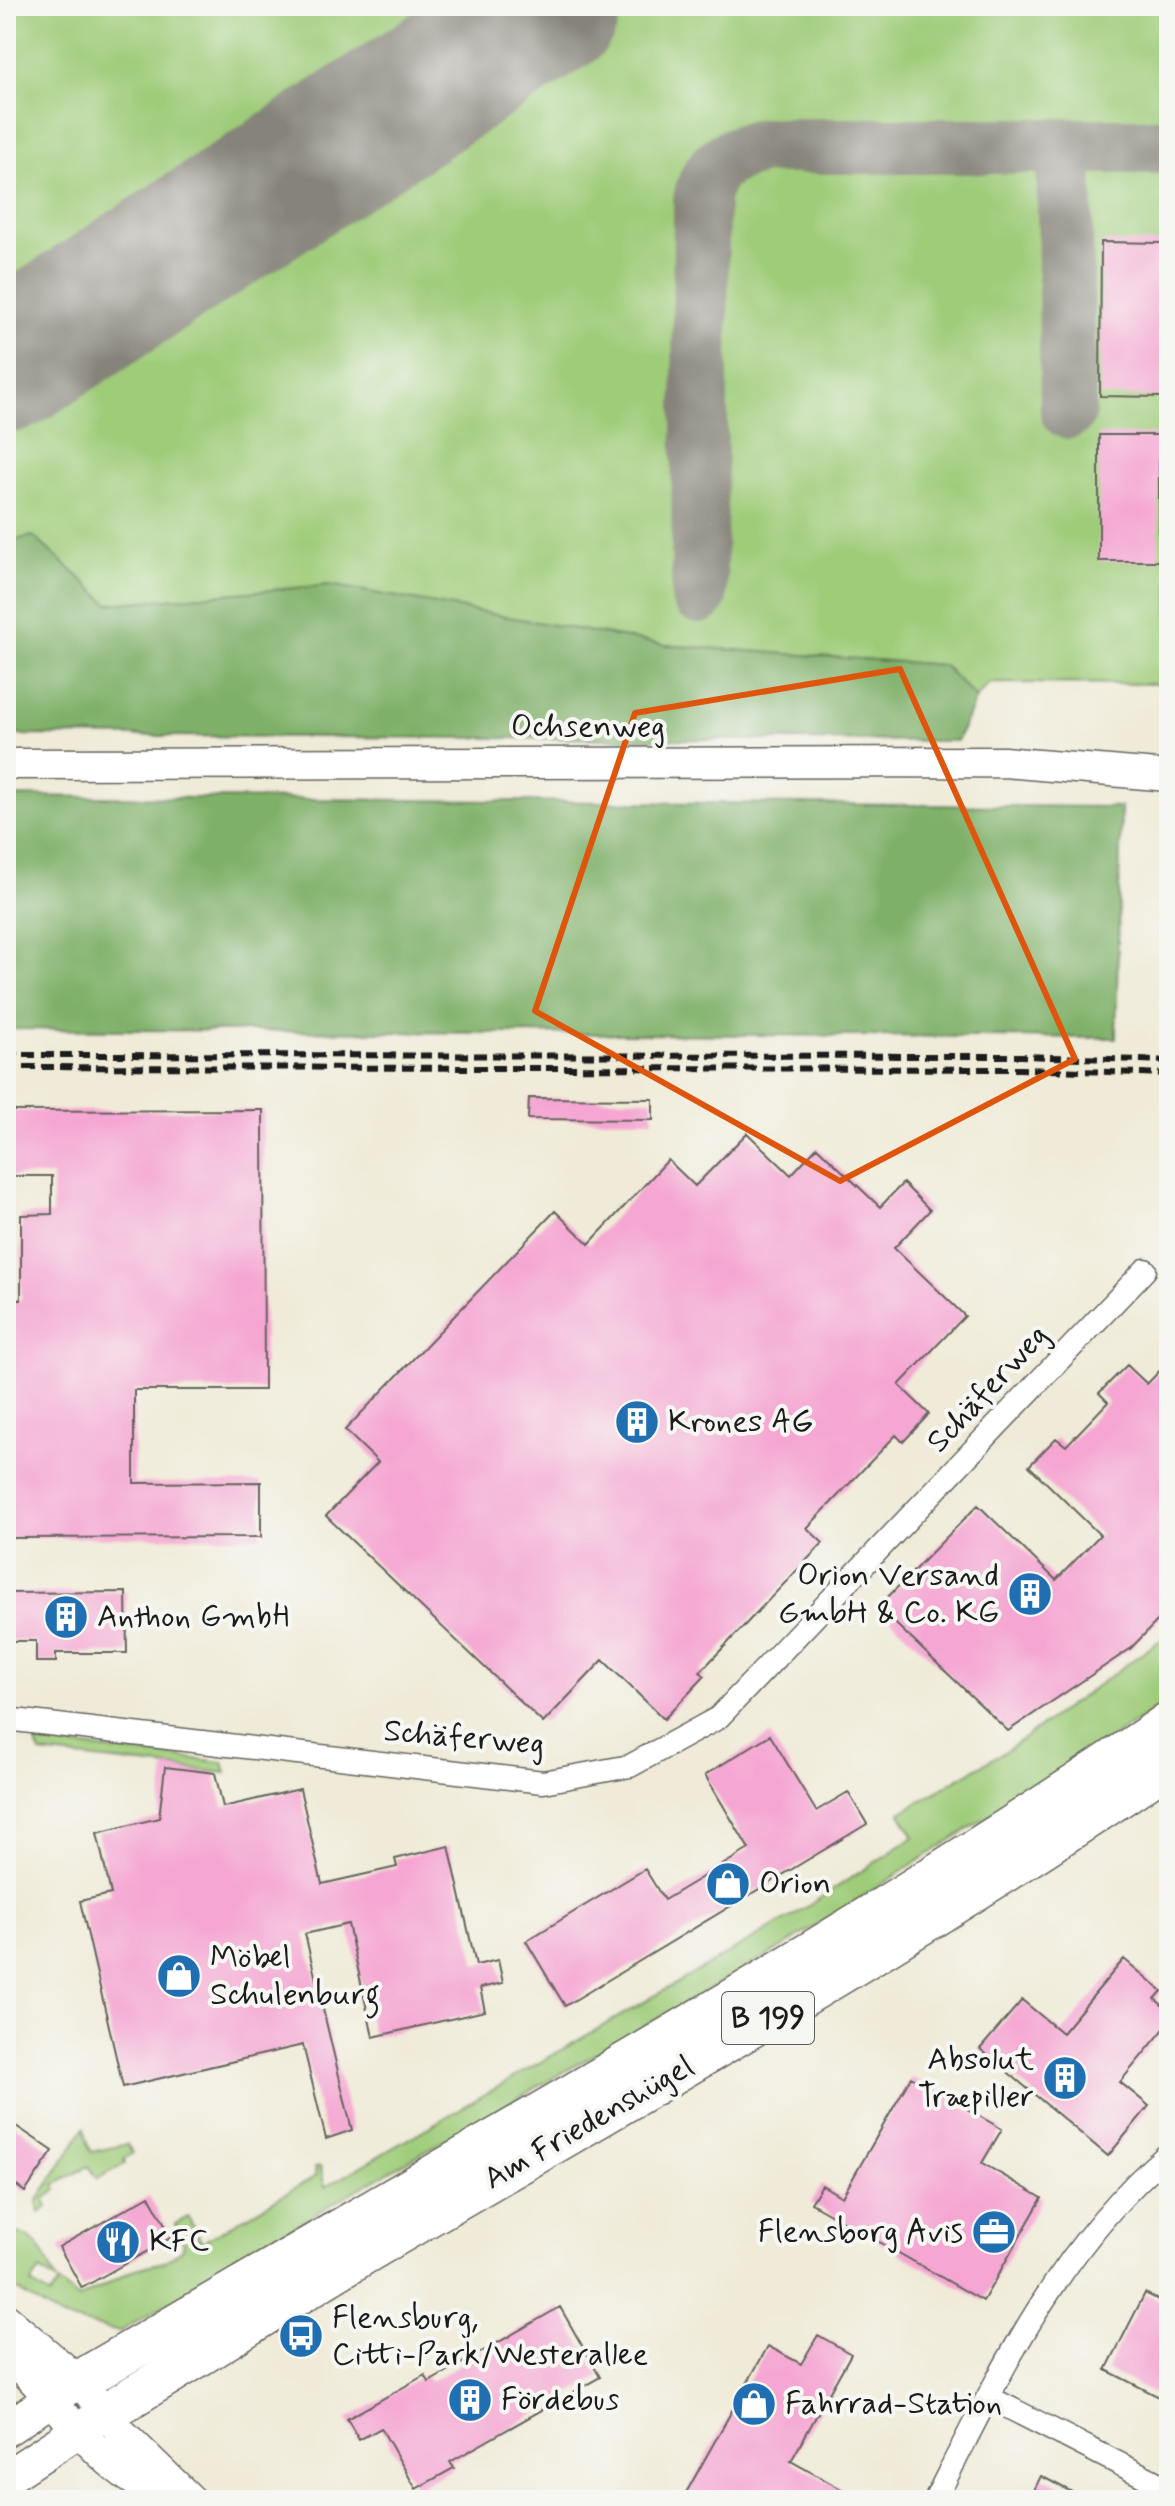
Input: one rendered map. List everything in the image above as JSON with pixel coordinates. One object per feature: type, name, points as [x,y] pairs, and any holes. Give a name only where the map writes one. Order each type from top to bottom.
[{"type":"highway","name":"Am Friedenshügel","points":[[66,2390],[945,1871],[1169,1722]]},
{"type":"highway","name":"Am Friedenshügel","points":[[91,2422],[380,2245],[809,1994],[965,1898],[1169,1764]]},
{"type":"main road","name":"Ochsenweg","points":[[6,764],[1004,762],[1169,776]]},
{"type":"main road","points":[[6,2319],[91,2422],[191,2500]]},
{"type":"main road","points":[[6,2353],[66,2390]]},
{"type":"main road","name":"Am Friedenshügel","points":[[7,2421],[66,2390]]},
{"type":"main road","points":[[91,2422],[99,2454],[159,2495],[174,2500]]},
{"type":"main road","name":"Am Friedenshügel","points":[[6,2478],[91,2422]]},
{"type":"street","name":"Schäferweg","points":[[6,1719],[543,1782],[630,1766],[718,1718],[1145,1270]]},
{"type":"street","points":[[935,2500],[988,2397],[1056,2280],[1119,2201],[1169,2153]]},
{"type":"street","points":[[988,2397],[1169,2489]]},
{"type":"highlighted area","points":[[900,669],[1075,1059],[840,1181],[535,1011],[635,713]]},
{"type":"green space","points":[[6,6],[1169,6],[1169,684],[989,683],[976,698],[943,665],[665,645],[330,585],[109,604],[33,536],[6,542]]},
{"type":"green space","points":[[33,536],[109,604],[330,585],[665,645],[943,665],[976,698],[957,741],[6,735],[6,542]]},
{"type":"green space","points":[[6,796],[1121,807],[1116,1038],[6,1029]]},
{"type":"green space","points":[[1169,1634],[1169,1700],[1141,1719],[783,1947],[318,2212],[120,2332],[62,2318],[6,2283],[6,2232],[17,2233],[33,2241],[44,2255],[56,2281],[40,2270],[31,2284],[50,2296],[59,2283],[79,2299],[135,2269],[164,2262],[181,2250],[183,2244],[175,2224],[188,2217],[202,2242],[316,2176],[315,2167],[320,2166],[325,2187],[791,1917],[914,1837],[900,1813],[1009,1749]]},
{"type":"green space","points":[[35,1742],[223,1762],[226,1773],[40,1753]]},
{"type":"green space","points":[[84,2128],[91,2152],[127,2144],[133,2153],[124,2159],[125,2164],[97,2179],[88,2166],[55,2185],[57,2190],[44,2199],[48,2207],[39,2212],[37,2202]]},
{"type":"building","points":[[1101,242],[1163,243],[1162,397],[1100,396]]},
{"type":"building","points":[[1099,435],[1159,435],[1159,561],[1099,561]]},
{"type":"building","points":[[529,1098],[653,1099],[653,1120],[528,1119]]},
{"type":"building","points":[[263,1110],[264,1390],[134,1390],[134,1483],[261,1482],[261,1537],[6,1538],[6,1300],[21,1300],[21,1215],[52,1214],[52,1176],[7,1176],[7,1111]]},
{"type":"building","name":"Krones AG","points":[[747,1133],[791,1175],[817,1147],[880,1207],[903,1183],[930,1210],[894,1248],[965,1316],[899,1385],[929,1414],[903,1442],[896,1435],[807,1528],[823,1543],[700,1672],[705,1676],[664,1719],[603,1660],[543,1723],[326,1516],[378,1462],[345,1430],[555,1211],[589,1244],[668,1160],[695,1186]]},
{"type":"building","name":"Orion Versand GmbH & Co. KG","points":[[1169,1361],[1169,1609],[1130,1649],[1008,1731],[878,1607],[978,1505],[1056,1580],[1100,1535],[1029,1466],[1056,1438],[1066,1446],[1108,1402],[1099,1393],[1127,1365],[1147,1384]]},
{"type":"building","name":"Anthon GmbH","points":[[126,1592],[127,1653],[56,1653],[56,1662],[36,1662],[36,1641],[6,1641],[6,1593]]},
{"type":"building","name":"Orion","points":[[770,1735],[816,1811],[848,1792],[867,1824],[565,2006],[526,1941],[645,1869],[664,1900],[749,1849],[705,1775]]},
{"type":"building","points":[[165,1767],[215,1773],[223,1807],[300,1789],[322,1884],[397,1867],[395,1859],[449,1846],[476,1965],[498,1960],[503,1983],[480,1988],[485,2011],[373,2037],[348,1924],[305,1934],[352,2130],[326,2139],[303,2045],[123,2087],[80,1901],[111,1894],[97,1833],[159,1818]]},
{"type":"building","name":"Absolut Træpiller","points":[[1124,1959],[1162,1991],[1155,1999],[1169,2011],[1169,2023],[1120,2082],[1149,2106],[1108,2156],[980,2049],[1022,2000],[1062,2033]]},
{"type":"building","points":[[911,2077],[1002,2129],[982,2163],[1042,2198],[983,2301],[811,2203],[822,2185],[842,2197]]},
{"type":"building","points":[[13,2124],[53,2151],[25,2192],[6,2178],[6,2135]]},
{"type":"building","points":[[149,2196],[172,2237],[82,2288],[59,2247]]},
{"type":"building","points":[[1145,2293],[1169,2305],[1169,2387],[1163,2399],[1106,2370]]},
{"type":"building","name":"Fördebus","points":[[560,2307],[600,2377],[450,2462],[454,2468],[416,2489],[381,2428],[359,2440],[347,2419],[425,2375],[429,2382]]},
{"type":"building","points":[[818,2335],[851,2354],[791,2461],[861,2500],[682,2500],[768,2346],[801,2364]]},
{"type":"building","points":[[1041,2476],[1087,2500],[1029,2500]]},
{"type":"taxiway","points":[[699,596],[701,200],[704,187],[715,168],[731,156],[764,146],[1169,146]]},
{"type":"taxiway","points":[[1064,146],[1068,411]]},
{"type":"runway","points":[[6,363],[551,6]]},
{"type":"railway","points":[[6,1055],[1022,1056],[1169,1061]]},
{"type":"railway","points":[[6,1067],[1021,1069],[1169,1074]]},
{"type":"place","name":"Krones AG","points":[[637,1422]]},
{"type":"place","name":"Orion Versand GmbH & Co. KG","points":[[1030,1594]]},
{"type":"place","name":"Anthon GmbH","points":[[66,1617]]},
{"type":"place","name":"Orion","points":[[728,1884]]},
{"type":"place","name":"Möbel Schulenburg","points":[[179,1976]]},
{"type":"place","name":"Absolut Træpiller","points":[[1065,2078]]},
{"type":"place","name":"Flensborg Avis","points":[[994,2232]]},
{"type":"place","name":"KFC","points":[[118,2242]]},
{"type":"place","name":"Flensburg, Citti-Park/Westerallee","points":[[301,2336]]},
{"type":"place","name":"Fördebus","points":[[470,2400]]},
{"type":"place","name":"Fahrrad-Station","points":[[754,2404]]}]
